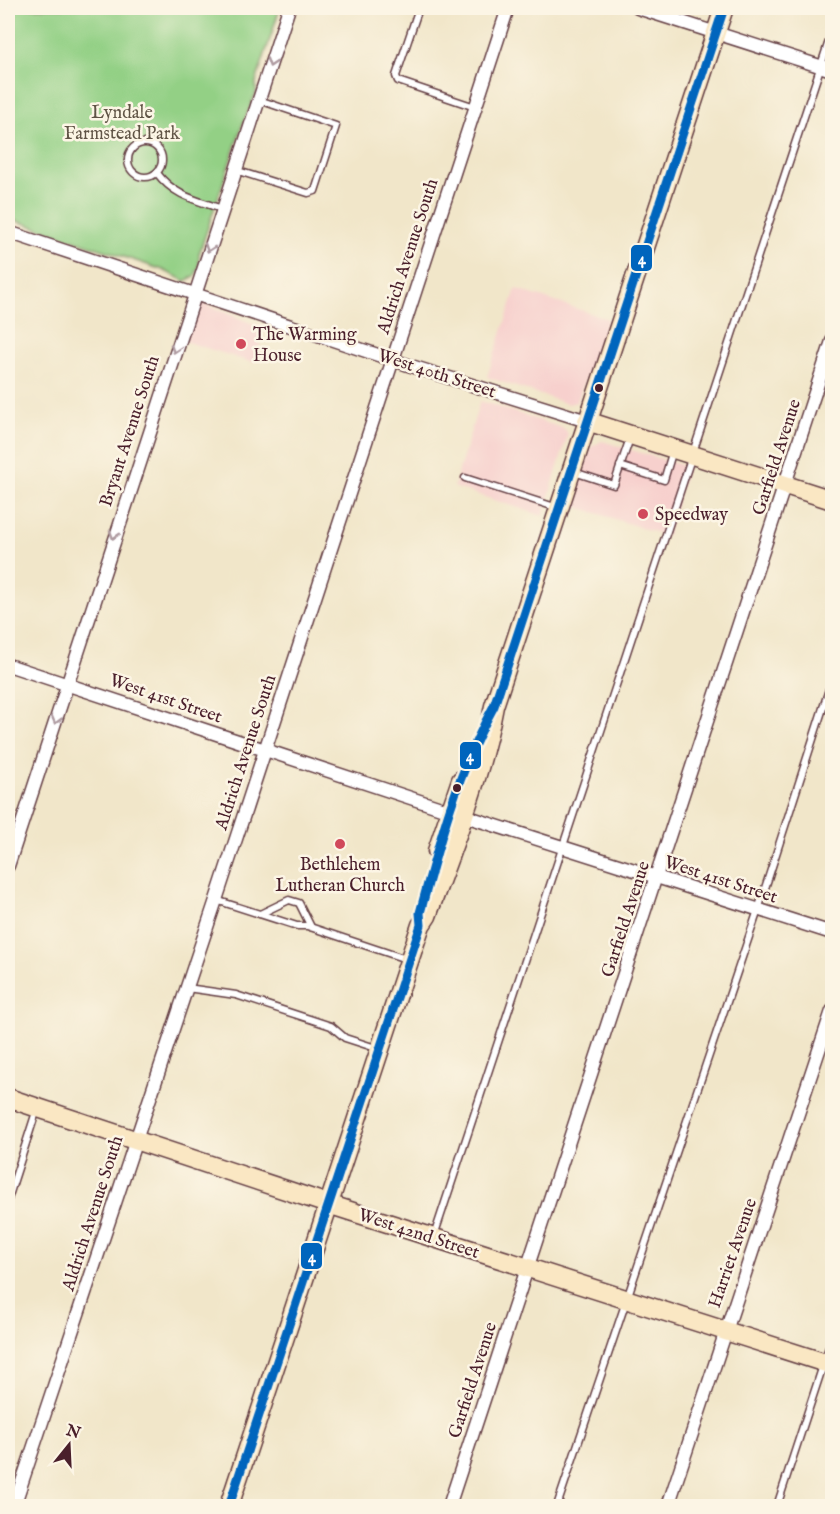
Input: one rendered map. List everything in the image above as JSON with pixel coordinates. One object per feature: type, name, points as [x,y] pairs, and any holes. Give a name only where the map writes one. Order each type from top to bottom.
[{"type":"main road","points":[[229,1506],[409,960],[421,925],[431,906],[456,813],[489,730],[494,706],[558,508],[724,8]]},
{"type":"main road","name":"West 40th Street","points":[[587,421],[832,500]]},
{"type":"main road","name":"West 42nd Street","points":[[8,1098],[328,1204],[726,1329],[829,1364]]},
{"type":"street","name":"Bryant Avenue South","points":[[8,866],[193,294],[289,8]]},
{"type":"street","name":"Aldrich Avenue South","points":[[14,1506],[187,988],[508,8]]},
{"type":"street","points":[[638,8],[827,68]]},
{"type":"street","name":"West 40th Street","points":[[8,232],[392,360],[587,421]]},
{"type":"street","name":"Garfield Avenue","points":[[449,1506],[658,877],[832,341]]},
{"type":"street","name":"West 41st Street","points":[[8,665],[563,848],[832,933]]},
{"type":"street","name":"Harriet Avenue","points":[[668,1506],[832,1011]]},
{"type":"lane","points":[[419,8],[396,76],[398,81],[475,107]]},
{"type":"lane","points":[[434,1238],[692,454],[827,68],[832,32]]},
{"type":"lane","points":[[235,170],[308,193],[315,191],[336,126],[258,100]]},
{"type":"lane","points":[[148,143],[160,152],[162,159],[157,173],[142,178],[135,175],[128,161],[134,147],[148,143]]},
{"type":"lane","points":[[157,173],[166,186],[179,195],[222,209]]},
{"type":"lane","points":[[571,471],[614,485],[631,435]]},
{"type":"lane","points":[[620,466],[664,480],[674,449]]},
{"type":"lane","points":[[465,478],[558,508]]},
{"type":"lane","points":[[557,1506],[758,910],[832,680]]},
{"type":"lane","points":[[216,900],[297,926],[311,927],[409,960]]},
{"type":"lane","points":[[260,914],[289,900],[298,903],[311,927]]},
{"type":"lane","points":[[187,988],[236,995],[331,1026],[345,1038],[380,1049]]},
{"type":"lane","points":[[8,1199],[38,1108]]},
{"type":"lane","points":[[777,1506],[829,1364],[832,1338]]},
{"type":"shaded area","points":[[516,289],[608,319],[577,402],[568,404],[487,377]]},
{"type":"shaded area","points":[[203,303],[265,329],[254,363],[184,341],[198,305]]},
{"type":"shaded area","points":[[480,401],[565,429],[568,434],[543,516],[454,487]]},
{"type":"shaded area","points":[[602,441],[687,467],[667,536],[572,505],[591,447]]},
{"type":"green space","name":"Lyndale Farmstead Park","points":[[8,8],[280,8],[256,82],[256,93],[243,123],[199,254],[199,266],[195,276],[185,281],[163,270],[8,218]]},
{"type":"transit line","name":"4","points":[[229,1506],[421,925],[420,913],[451,807],[470,756],[494,706],[724,8]]},
{"type":"place","name":"The Warming House","points":[[241,344]]},
{"type":"place","name":"Speedway","points":[[643,514]]},
{"type":"place","name":"Bethlehem Lutheran Church","points":[[340,844]]}]
